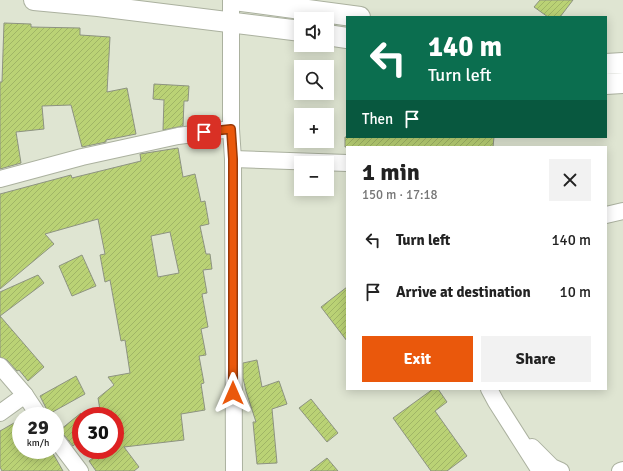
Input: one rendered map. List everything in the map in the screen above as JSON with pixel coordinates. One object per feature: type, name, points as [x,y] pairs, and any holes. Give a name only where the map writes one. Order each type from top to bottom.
[{"type":"main road","points":[[34,0],[294,30]]},
{"type":"main road","points":[[232,0],[352,16]]},
{"type":"main road","points":[[334,36],[346,38]]},
{"type":"main road","points":[[607,64],[623,63]]},
{"type":"main road","points":[[607,84],[623,83]]},
{"type":"street","points":[[232,0],[231,129],[233,159],[234,471]]},
{"type":"street","points":[[0,179],[82,157],[178,136],[231,129]]},
{"type":"street","points":[[233,159],[346,163]]},
{"type":"street","points":[[607,215],[623,211]]},
{"type":"street","points":[[0,366],[34,407]]},
{"type":"street","points":[[490,390],[512,427],[552,470]]},
{"type":"street","points":[[0,413],[25,395]]},
{"type":"street","points":[[64,450],[80,471]]},
{"type":"building","points":[[540,0],[573,0],[561,16],[547,16],[534,7]]},
{"type":"building","points":[[4,23],[31,24],[31,27],[80,28],[80,35],[110,37],[107,92],[127,88],[136,134],[82,147],[71,105],[42,106],[44,129],[16,132],[21,163],[0,169],[0,82],[2,82]]},
{"type":"building","points":[[154,84],[189,86],[188,101],[184,101],[183,126],[163,130],[164,100],[153,99]]},
{"type":"building","points":[[345,137],[494,138],[493,146],[345,147]]},
{"type":"building","points":[[178,148],[183,177],[195,174],[201,202],[205,201],[209,224],[200,226],[206,254],[210,254],[212,269],[203,270],[207,293],[202,294],[208,327],[201,329],[206,355],[199,356],[204,383],[201,384],[205,410],[181,414],[184,440],[124,447],[124,407],[100,407],[98,398],[114,385],[108,377],[130,373],[125,340],[121,341],[110,280],[105,282],[100,255],[105,254],[98,219],[45,234],[54,244],[0,289],[0,194],[71,175],[72,178],[141,161],[140,154]],"holes":[[[170,232],[179,273],[158,277],[151,236]]]},
{"type":"building","points":[[82,255],[96,286],[72,296],[59,266]]},
{"type":"building","points":[[38,275],[44,283],[0,316],[0,292]]},
{"type":"building","points":[[346,288],[346,340],[321,307]]},
{"type":"building","points":[[0,316],[44,367],[28,381],[19,370],[17,371],[7,360],[0,357]]},
{"type":"building","points":[[257,360],[262,387],[279,381],[287,404],[272,409],[277,463],[257,464],[253,422],[256,422],[243,378],[243,363]]},
{"type":"building","points":[[76,376],[85,394],[62,407],[46,407],[40,396]]},
{"type":"building","points":[[432,390],[439,390],[447,402],[435,411],[467,456],[447,471],[431,471],[393,418]]},
{"type":"building","points":[[311,399],[338,433],[327,442],[299,408]]},
{"type":"building","points":[[72,420],[72,445],[64,435],[64,427]]},
{"type":"building","points":[[12,424],[12,459],[56,459],[63,471],[2,471],[0,467],[0,431]]},
{"type":"building","points":[[124,447],[139,467],[134,471],[96,471],[89,461],[92,459],[124,459]]},
{"type":"building","points":[[327,458],[338,471],[310,471]]},
{"type":"route","points":[[204,132],[231,129],[233,159],[233,393]]}]
